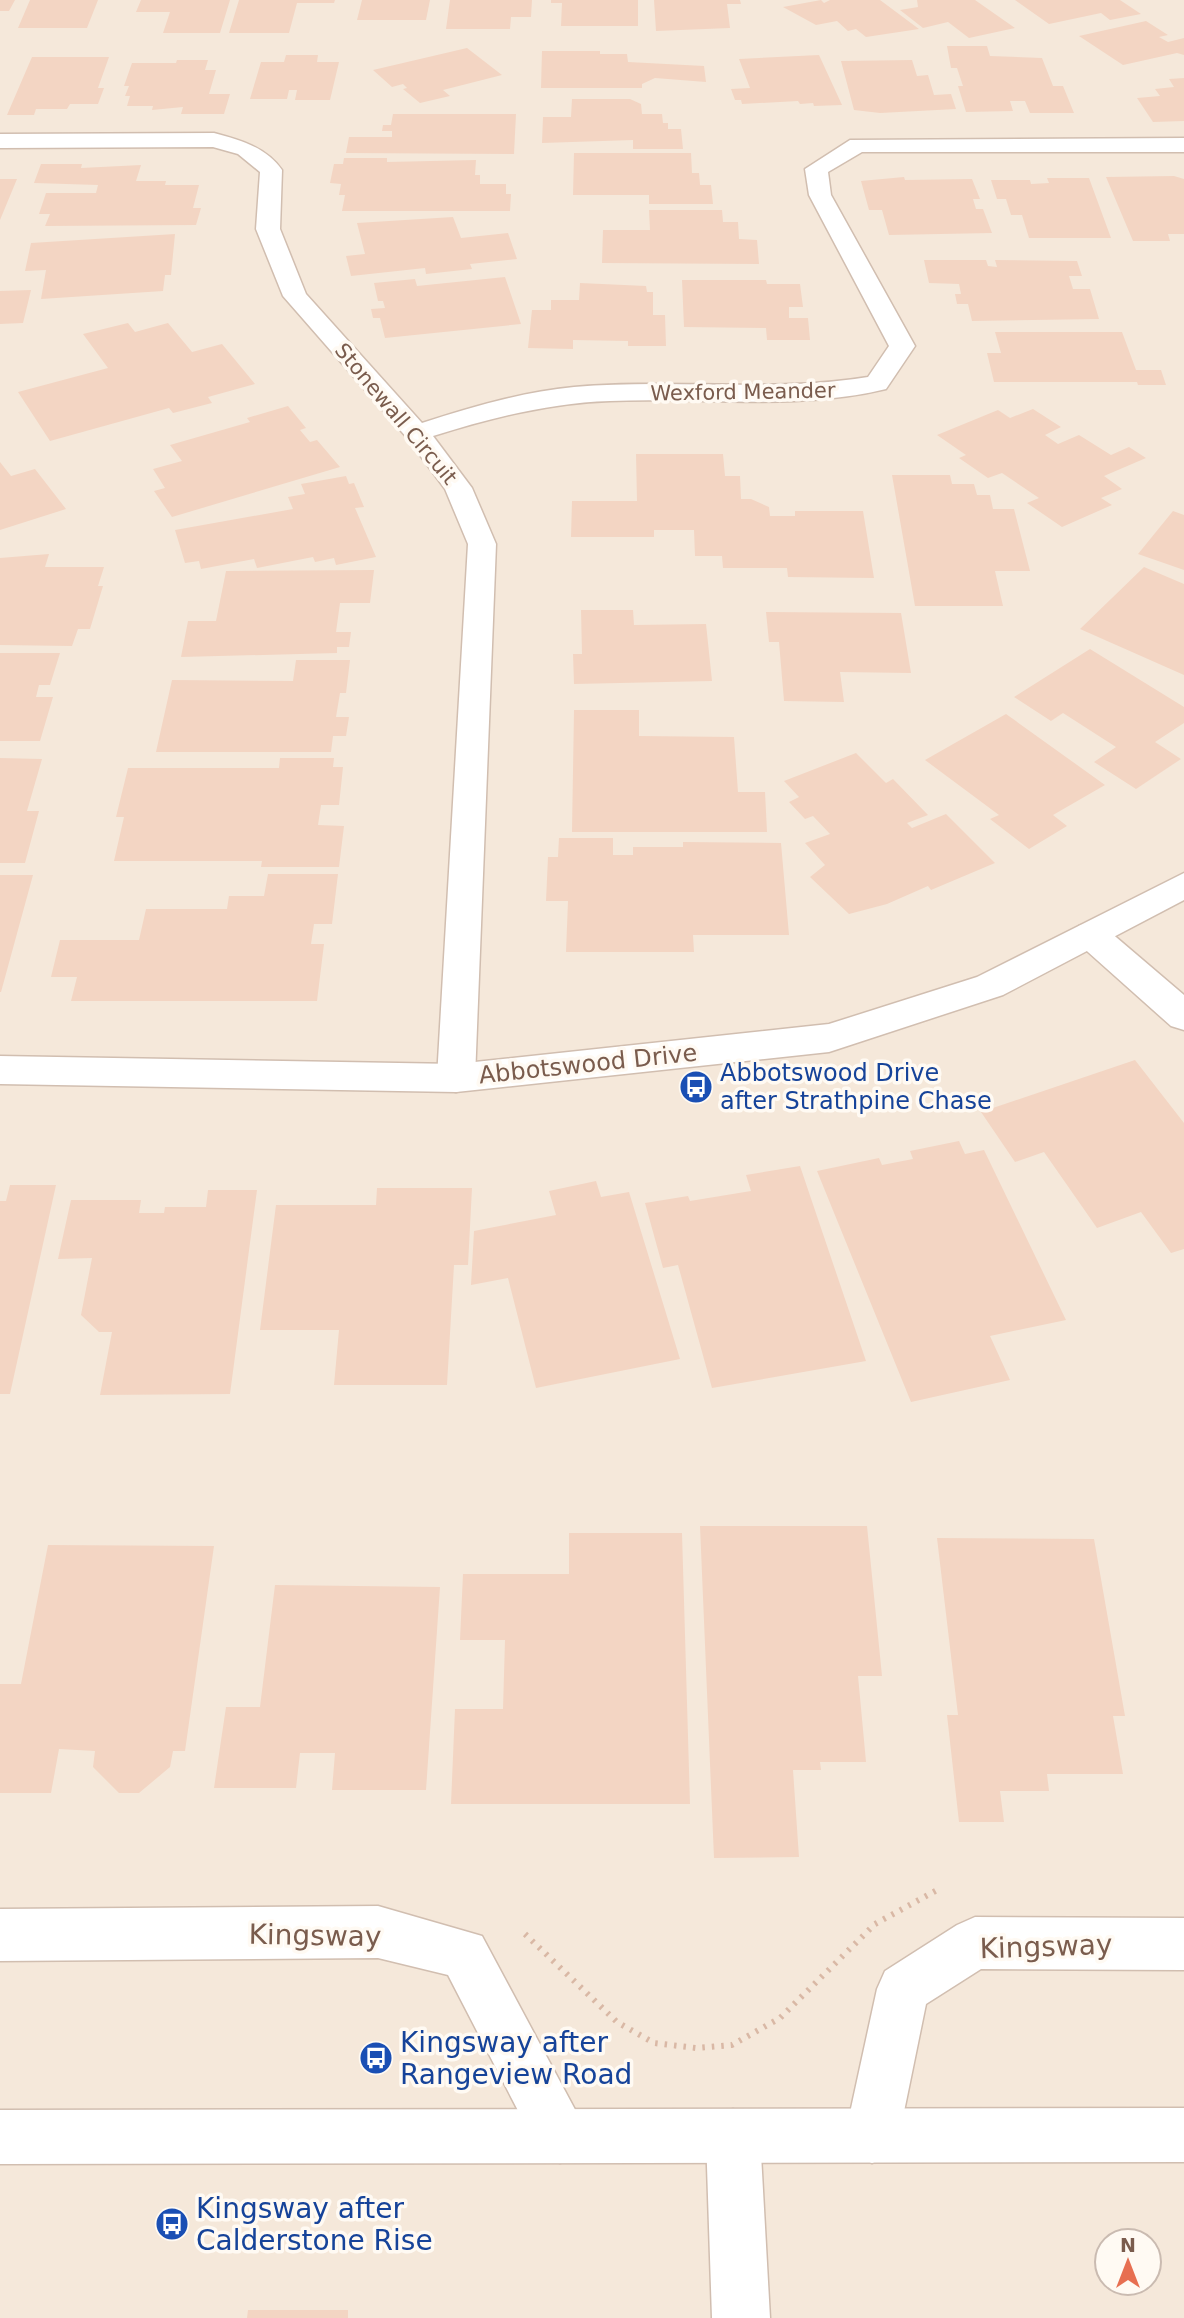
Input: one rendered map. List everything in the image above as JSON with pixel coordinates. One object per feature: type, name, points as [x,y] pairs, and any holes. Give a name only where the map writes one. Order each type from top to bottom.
[{"type":"street","name":"Stonewall Circuit","points":[[0,141],[214,141],[246,149],[271,170],[268,229],[295,296],[417,433],[458,488],[482,544],[456,1078]]},
{"type":"street","name":"Wexford Meander","points":[[417,433],[498,406],[574,395],[831,393],[877,383],[902,346],[820,195],[816,169],[859,145],[1184,145]]},
{"type":"street","name":"Abbotswood Drive","points":[[0,1070],[456,1078],[829,1038],[990,986],[1184,885]]},
{"type":"street","points":[[1091,935],[1184,1016]]},
{"type":"street","name":"Kingsway","points":[[0,1935],[378,1932],[464,1954],[560,2136]]},
{"type":"street","name":"Kingsway","points":[[872,2136],[903,1989],[975,1943],[1184,1944]]},
{"type":"street","points":[[0,2137],[1184,2135]]},
{"type":"street","points":[[733,2136],[741,2318]]},
{"type":"path","points":[[512,1927],[523,1932],[617,2022],[654,2043],[696,2048],[732,2045],[780,2018],[876,1924],[937,1890],[975,1943]]},
{"type":"shaded area","points":[[0,0],[1184,0],[1184,2318],[0,2318]]},
{"type":"building","points":[[0,0],[15,0],[9,11],[0,11]]},
{"type":"building","points":[[30,0],[98,0],[87,28],[18,28]]},
{"type":"building","points":[[141,0],[230,0],[220,33],[163,33],[170,12],[136,12]]},
{"type":"building","points":[[239,0],[335,0],[334,3],[297,3],[289,33],[229,33]]},
{"type":"building","points":[[362,0],[430,0],[426,20],[357,20]]},
{"type":"building","points":[[450,0],[532,0],[531,17],[511,17],[510,29],[446,29]]},
{"type":"building","points":[[551,0],[638,0],[638,26],[561,26],[562,3],[551,3]]},
{"type":"building","points":[[654,0],[740,0],[741,4],[727,4],[730,28],[656,31]]},
{"type":"building","points":[[821,0],[824,3],[830,0],[880,0],[919,29],[866,37],[856,29],[848,31],[837,21],[816,25],[783,7]]},
{"type":"building","points":[[917,0],[975,0],[1015,28],[969,38],[948,22],[923,28],[900,10],[918,7]]},
{"type":"building","points":[[1015,0],[1120,0],[1141,14],[1110,20],[1101,13],[1049,24]]},
{"type":"building","points":[[1146,21],[1168,35],[1159,37],[1168,42],[1184,38],[1184,55],[1177,53],[1123,65],[1079,36]]},
{"type":"building","points":[[947,46],[987,46],[990,56],[1042,58],[1053,86],[1063,86],[1074,113],[1030,113],[1025,101],[1010,101],[1013,111],[966,112],[958,86],[963,86],[957,68],[951,68]]},
{"type":"building","points":[[467,48],[502,75],[443,90],[450,96],[420,103],[403,89],[407,88],[403,84],[392,87],[373,70]]},
{"type":"building","points":[[542,51],[600,51],[600,54],[627,54],[628,62],[704,66],[706,82],[655,78],[642,84],[642,88],[541,88]]},
{"type":"building","points":[[286,55],[318,55],[317,62],[339,62],[330,100],[295,100],[297,90],[289,90],[287,99],[250,99],[261,62],[284,62]]},
{"type":"building","points":[[819,55],[842,105],[814,106],[813,103],[800,104],[798,101],[742,104],[741,100],[735,100],[731,89],[750,88],[739,59]]},
{"type":"building","points":[[32,57],[109,57],[98,88],[104,88],[98,104],[70,104],[67,109],[36,109],[34,115],[7,115]]},
{"type":"building","points":[[177,60],[208,60],[205,70],[216,70],[209,94],[230,94],[224,114],[181,114],[183,107],[152,110],[153,106],[127,106],[130,96],[125,96],[129,86],[124,86],[132,63],[176,63]]},
{"type":"building","points":[[912,60],[917,76],[928,75],[934,95],[951,94],[956,109],[880,113],[854,110],[841,61]]},
{"type":"building","points":[[1184,78],[1184,121],[1153,122],[1137,98],[1160,96],[1155,89],[1174,87],[1169,79]]},
{"type":"building","points":[[572,99],[630,99],[641,104],[642,114],[662,114],[663,123],[668,123],[668,129],[681,129],[683,149],[633,149],[633,140],[542,143],[543,117],[571,117]]},
{"type":"building","points":[[393,114],[516,114],[514,154],[346,153],[349,137],[392,137],[392,131],[382,131],[383,125],[391,125]]},
{"type":"building","points":[[574,153],[691,153],[692,173],[699,173],[700,185],[711,185],[713,204],[649,204],[649,195],[573,195]]},
{"type":"building","points":[[344,158],[387,158],[387,162],[476,160],[475,175],[480,175],[480,184],[506,184],[506,194],[511,194],[510,211],[342,211],[345,195],[339,195],[341,184],[330,183],[334,164],[343,164]]},
{"type":"building","points":[[41,164],[82,164],[81,168],[141,165],[136,181],[166,181],[165,185],[199,185],[193,208],[201,208],[196,225],[45,226],[50,214],[39,214],[46,193],[96,193],[98,185],[34,183]]},
{"type":"building","points":[[1174,176],[1184,179],[1184,234],[1168,234],[1170,241],[1133,241],[1106,177]]},
{"type":"building","points":[[904,177],[905,180],[972,179],[980,199],[973,199],[976,209],[983,209],[992,233],[889,235],[882,210],[869,210],[861,181]]},
{"type":"building","points":[[1047,178],[1089,178],[1111,238],[1029,238],[1022,215],[1011,215],[1006,199],[997,199],[991,180],[1030,180],[1031,184],[1049,183]]},
{"type":"building","points":[[0,179],[17,179],[0,220]]},
{"type":"building","points":[[649,210],[722,210],[723,222],[738,222],[739,239],[757,240],[759,264],[602,263],[603,230],[650,230]]},
{"type":"building","points":[[453,217],[461,238],[508,233],[517,259],[470,264],[472,269],[426,274],[425,268],[351,276],[346,256],[365,254],[357,223]]},
{"type":"building","points":[[175,234],[171,275],[165,275],[163,291],[41,299],[46,270],[25,271],[31,243]]},
{"type":"building","points":[[924,260],[986,260],[988,266],[997,267],[995,260],[1077,261],[1082,276],[1069,276],[1073,289],[1090,289],[1099,319],[972,321],[968,304],[957,304],[955,294],[961,294],[959,284],[929,283]]},
{"type":"building","points":[[505,277],[521,324],[385,338],[380,318],[373,318],[371,309],[385,308],[383,301],[378,301],[374,283],[415,279],[417,286]]},
{"type":"building","points":[[682,280],[766,280],[767,284],[800,284],[803,307],[789,307],[789,318],[808,318],[810,340],[767,340],[766,328],[684,327]]},
{"type":"building","points":[[580,283],[646,286],[647,292],[653,292],[653,315],[665,315],[666,346],[628,346],[628,341],[573,340],[573,349],[528,348],[532,310],[551,310],[551,300],[579,300]]},
{"type":"building","points":[[31,290],[23,323],[0,324],[0,291]]},
{"type":"building","points":[[128,323],[135,332],[168,323],[192,352],[222,344],[255,384],[208,397],[212,403],[173,413],[169,408],[50,441],[18,392],[108,368],[83,334]]},
{"type":"building","points":[[995,332],[1122,332],[1136,370],[1161,370],[1166,385],[1138,385],[1137,382],[994,382],[987,353],[1001,353]]},
{"type":"building","points":[[288,406],[306,428],[300,430],[310,442],[317,440],[340,467],[172,517],[154,491],[165,488],[153,469],[182,461],[170,445],[250,422],[247,418]]},
{"type":"building","points":[[1033,409],[1061,427],[1045,435],[1058,444],[1079,435],[1111,455],[1129,447],[1146,458],[1104,476],[1122,489],[1101,498],[1112,505],[1062,527],[1027,503],[1039,498],[1002,473],[988,478],[959,458],[966,455],[937,435],[998,410],[1010,418]]},
{"type":"building","points":[[636,454],[723,454],[725,476],[740,476],[741,499],[751,499],[769,507],[770,516],[795,516],[795,511],[863,511],[874,578],[788,577],[787,568],[723,568],[722,556],[695,556],[694,530],[654,530],[654,537],[571,537],[572,501],[637,501]]},
{"type":"building","points":[[0,462],[11,476],[35,469],[66,509],[0,530]]},
{"type":"building","points":[[892,475],[950,475],[952,484],[974,484],[977,495],[990,495],[993,509],[1014,509],[1030,571],[995,571],[1003,606],[915,606]]},
{"type":"building","points":[[346,476],[349,484],[354,483],[364,507],[355,508],[376,557],[336,565],[334,558],[315,562],[313,557],[257,568],[254,559],[201,569],[199,561],[185,563],[175,530],[293,509],[288,497],[305,494],[301,484]]},
{"type":"building","points":[[1173,511],[1184,515],[1184,570],[1138,554]]},
{"type":"building","points":[[49,554],[45,567],[104,567],[98,586],[103,586],[90,629],[78,629],[72,646],[0,645],[0,558]]},
{"type":"building","points":[[1144,567],[1184,584],[1184,675],[1080,629]]},
{"type":"building","points":[[374,570],[370,603],[340,603],[336,632],[351,632],[349,647],[337,647],[337,653],[181,657],[188,621],[216,621],[226,571]]},
{"type":"building","points":[[581,610],[633,610],[634,625],[706,624],[712,681],[574,684],[573,654],[582,654]]},
{"type":"building","points":[[766,612],[901,613],[911,673],[840,672],[844,702],[784,701],[779,642],[769,642]]},
{"type":"building","points":[[1090,649],[1184,707],[1184,723],[1155,742],[1181,759],[1136,789],[1094,762],[1116,747],[1063,713],[1051,721],[1014,697]]},
{"type":"building","points":[[0,653],[60,653],[50,685],[39,685],[36,697],[53,697],[40,741],[0,741]]},
{"type":"building","points":[[296,660],[350,660],[346,693],[340,693],[336,717],[349,717],[346,736],[333,736],[331,752],[156,752],[172,680],[293,681]]},
{"type":"building","points":[[574,710],[639,710],[639,736],[734,737],[738,792],[765,792],[767,832],[572,832]]},
{"type":"building","points":[[1006,714],[1105,785],[1053,815],[1067,826],[1029,849],[990,819],[999,815],[925,760]]},
{"type":"building","points":[[856,753],[886,783],[893,779],[928,815],[907,823],[912,828],[946,814],[995,863],[931,890],[928,886],[887,904],[849,914],[810,877],[825,865],[805,843],[830,834],[813,816],[805,819],[789,802],[799,797],[784,781]]},
{"type":"building","points":[[0,758],[42,759],[27,811],[39,811],[25,863],[0,863]]},
{"type":"building","points":[[280,758],[334,758],[333,767],[343,767],[339,805],[321,805],[318,825],[344,826],[339,867],[261,867],[262,861],[114,861],[124,817],[116,817],[128,768],[279,768]]},
{"type":"building","points":[[559,838],[613,838],[613,855],[633,855],[633,847],[683,847],[683,842],[781,843],[789,935],[693,935],[694,952],[566,952],[568,901],[546,901],[548,857],[558,857]]},
{"type":"building","points":[[268,874],[338,874],[332,924],[314,924],[311,944],[324,944],[317,1001],[71,1001],[77,977],[51,977],[60,940],[139,940],[146,909],[227,909],[229,896],[264,896]]},
{"type":"building","points":[[0,875],[33,875],[1,992],[0,992]]},
{"type":"building","points":[[1135,1060],[1184,1123],[1184,1249],[1171,1253],[1141,1212],[1097,1228],[1044,1152],[1015,1162],[981,1112]]},
{"type":"building","points":[[959,1141],[965,1154],[984,1150],[1066,1320],[990,1336],[1010,1380],[911,1402],[817,1171],[879,1158],[882,1165],[913,1159],[910,1151]]},
{"type":"building","points":[[800,1166],[866,1361],[712,1388],[678,1265],[663,1268],[645,1203],[688,1196],[690,1201],[751,1191],[746,1175]]},
{"type":"building","points":[[596,1181],[601,1197],[629,1192],[680,1359],[536,1388],[508,1278],[471,1285],[474,1231],[556,1215],[549,1191]]},
{"type":"building","points":[[10,1185],[56,1185],[10,1394],[0,1394],[0,1201],[6,1201]]},
{"type":"building","points":[[377,1188],[472,1188],[468,1265],[454,1265],[447,1385],[334,1385],[339,1330],[260,1330],[276,1205],[376,1205]]},
{"type":"building","points":[[208,1190],[257,1190],[230,1394],[100,1395],[112,1332],[99,1332],[81,1315],[92,1258],[58,1259],[71,1200],[141,1200],[139,1213],[164,1213],[165,1207],[206,1207]]},
{"type":"building","points":[[700,1526],[867,1526],[882,1676],[858,1676],[866,1762],[820,1762],[821,1770],[793,1770],[799,1857],[714,1858]]},
{"type":"building","points":[[569,1533],[682,1533],[690,1804],[451,1804],[455,1709],[503,1709],[505,1640],[460,1640],[463,1574],[569,1574]]},
{"type":"building","points":[[937,1538],[1094,1539],[1125,1716],[1113,1716],[1123,1774],[1047,1774],[1049,1791],[1000,1791],[1004,1822],[959,1822],[947,1715],[958,1715]]},
{"type":"building","points":[[48,1545],[214,1546],[185,1751],[173,1751],[170,1767],[139,1793],[119,1793],[93,1767],[95,1751],[59,1749],[51,1793],[0,1793],[0,1684],[21,1684]]},
{"type":"building","points":[[275,1585],[440,1587],[426,1790],[332,1790],[335,1753],[300,1753],[296,1788],[214,1788],[226,1707],[260,1707]]},
{"type":"building","points":[[248,2310],[348,2310],[348,2318],[247,2318]]},
{"type":"place","name":"Abbotswood Drive after Strathpine Chase","points":[[696,1087]]},
{"type":"place","name":"Kingsway after Rangeview Road","points":[[376,2058]]},
{"type":"place","name":"Kingsway after Calderstone Rise","points":[[172,2224]]}]
